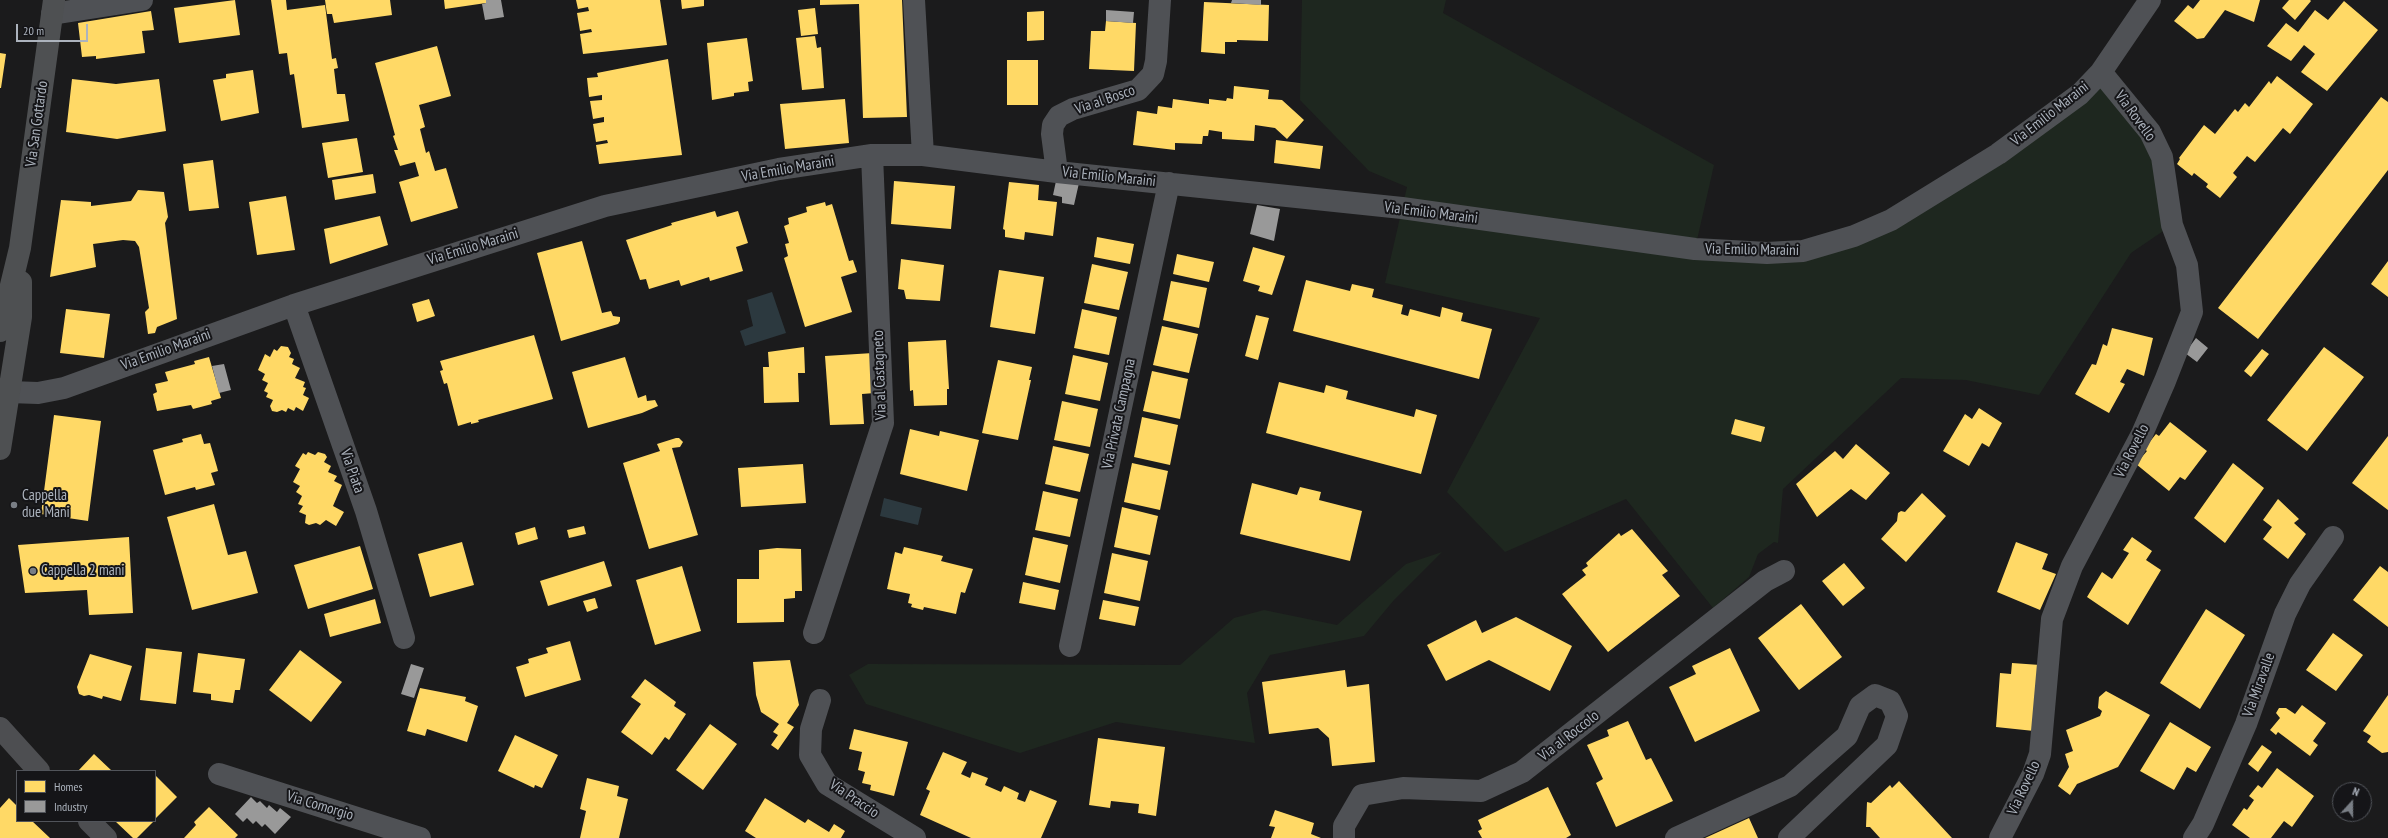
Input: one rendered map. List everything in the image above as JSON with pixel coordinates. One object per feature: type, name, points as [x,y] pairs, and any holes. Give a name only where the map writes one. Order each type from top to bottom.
[{"type":"main road","name":"Via San Gottardo","points":[[0,331],[20,248],[53,7]]},
{"type":"main road","name":"Via San Gottardo","points":[[0,449],[3,396],[21,317],[20,248]]},
{"type":"main road","points":[[0,728],[38,770]]},
{"type":"main road","points":[[90,822],[106,838]]},
{"type":"street","points":[[53,7],[142,0]]},
{"type":"street","points":[[914,0],[923,155]]},
{"type":"street","name":"Via al Bosco","points":[[1057,172],[1052,134],[1053,124],[1059,116],[1073,109],[1138,90],[1153,74],[1156,61],[1160,0]]},
{"type":"street","name":"Via Emilio Maraini","points":[[3,396],[38,393],[64,388],[294,305],[605,206],[779,169],[872,155],[923,155],[1057,172],[1424,211],[1695,249],[1767,253],[1803,251],[1854,236],[1891,220],[1998,154],[2080,94],[2102,72],[2150,0]]},
{"type":"street","name":"Via Rovello","points":[[2000,838],[2033,774],[2040,754],[2052,619],[2072,566],[2142,434],[2192,312],[2187,265],[2172,225],[2162,157],[2150,132],[2102,72]]},
{"type":"street","name":"Via al Castagneto","points":[[814,633],[883,423],[872,155]]},
{"type":"street","name":"Via Privata Campagna","points":[[1070,646],[1169,183]]},
{"type":"street","name":"Via Piata","points":[[294,305],[366,511],[404,638]]},
{"type":"street","name":"Via Miravalle","points":[[2194,838],[2204,824],[2246,724],[2285,614],[2300,584],[2332,537]]},
{"type":"street","name":"Via al Roccolo","points":[[1344,838],[1344,826],[1362,795],[1403,788],[1481,791],[1522,772],[1765,581],[1784,571]]},
{"type":"street","points":[[1676,838],[1790,786],[1847,736],[1860,706],[1875,694],[1890,701],[1897,716],[1887,745],[1789,838]]},
{"type":"street","name":"Via Praccio","points":[[820,700],[812,729],[810,755],[827,784],[915,838]]},
{"type":"street","name":"Via Comorgio","points":[[219,774],[420,838]]},
{"type":"shaded area","points":[[1302,0],[1446,0],[1443,13],[1714,165],[1695,249],[1767,253],[1891,220],[2101,72],[2150,132],[2172,225],[2131,253],[2039,395],[1966,380],[1901,378],[1783,489],[1778,543],[1774,542],[1758,554],[1749,577],[1713,608],[1626,499],[1505,552],[1447,492],[1540,318],[1385,283],[1407,187],[1369,171],[1300,100]]},
{"type":"shaded area","points":[[772,292],[786,333],[745,346],[740,331],[753,326],[747,300]]},
{"type":"shaded area","points":[[884,498],[922,508],[918,525],[880,516]]},
{"type":"shaded area","points":[[1442,552],[1394,600],[1364,636],[1270,655],[1247,693],[1255,743],[1116,722],[1020,753],[866,704],[849,675],[868,664],[1180,665],[1234,618],[1264,610],[1337,625],[1406,564]]},
{"type":"building: Homes","points":[[235,0],[240,35],[179,43],[174,8]]},
{"type":"building: Homes","points":[[271,0],[286,0],[287,10],[325,5],[332,59],[336,58],[338,68],[334,69],[337,94],[345,94],[349,121],[302,128],[294,74],[290,75],[287,53],[279,54]]},
{"type":"building: Homes","points":[[325,0],[390,0],[392,15],[334,23],[332,14],[327,14]]},
{"type":"building: Homes","points":[[444,0],[486,0],[486,3],[445,9]]},
{"type":"building: Homes","points":[[576,0],[660,0],[667,45],[583,54],[580,34],[592,32],[591,29],[580,31],[577,13],[589,11],[588,7],[578,9]]},
{"type":"building: Homes","points":[[681,0],[704,0],[704,6],[682,9]]},
{"type":"building: Homes","points":[[820,0],[902,0],[907,117],[863,118],[859,4],[820,5]]},
{"type":"building: Homes","points":[[2200,0],[2260,0],[2254,22],[2225,10],[2204,38],[2197,39],[2174,21],[2188,5],[2193,9]]},
{"type":"building: Homes","points":[[2289,0],[2311,1],[2295,20],[2282,8]]},
{"type":"building: Homes","points":[[2344,1],[2378,30],[2327,91],[2301,72],[2315,54],[2304,45],[2291,61],[2267,46],[2286,23],[2298,32],[2315,10],[2328,20]]},
{"type":"building: Homes","points":[[1204,2],[1269,5],[1268,41],[1237,40],[1237,42],[1225,42],[1225,54],[1201,52]]},
{"type":"building: Homes","points":[[815,8],[818,34],[801,36],[798,10]]},
{"type":"building: Homes","points":[[151,11],[154,30],[142,31],[145,53],[96,59],[96,56],[82,57],[78,23]]},
{"type":"building: Homes","points":[[1044,11],[1044,40],[1027,41],[1027,12]]},
{"type":"building: Homes","points":[[1106,21],[1136,23],[1134,71],[1089,69],[1091,31],[1105,31]]},
{"type":"building: Homes","points":[[815,36],[817,48],[821,47],[824,88],[802,90],[796,38]]},
{"type":"building: Homes","points":[[747,38],[753,81],[748,82],[749,91],[734,93],[734,96],[712,100],[707,43]]},
{"type":"building: Homes","points":[[437,46],[451,96],[419,105],[425,127],[420,129],[426,153],[429,151],[435,171],[446,168],[458,208],[411,222],[399,182],[419,176],[415,162],[400,166],[394,150],[398,150],[393,136],[395,135],[375,63]]},
{"type":"building: Homes","points":[[0,53],[6,54],[1,88],[0,88]]},
{"type":"building: Homes","points":[[668,59],[682,155],[599,164],[596,145],[608,143],[607,140],[596,142],[593,124],[604,122],[604,117],[593,119],[590,101],[602,100],[602,95],[589,97],[587,78],[598,77],[597,73]]},
{"type":"building: Homes","points":[[1007,60],[1038,60],[1038,105],[1007,105]]},
{"type":"building: Homes","points":[[253,70],[259,113],[221,121],[213,80],[226,78],[226,74]]},
{"type":"building: Homes","points":[[2277,76],[2313,104],[2290,134],[2283,128],[2255,162],[2247,156],[2233,173],[2237,177],[2220,198],[2206,187],[2208,184],[2194,173],[2192,176],[2177,164],[2180,159],[2179,158],[2204,125],[2215,134],[2235,109],[2238,112],[2245,103],[2249,107],[2269,81],[2271,84]]},
{"type":"building: Homes","points":[[72,79],[116,84],[159,79],[166,131],[117,139],[66,132]]},
{"type":"building: Homes","points":[[1234,86],[1269,90],[1268,99],[1282,100],[1304,120],[1287,139],[1275,128],[1255,125],[1254,141],[1222,139],[1222,132],[1209,130],[1208,136],[1203,136],[1202,144],[1175,143],[1175,150],[1133,145],[1137,111],[1157,114],[1158,106],[1172,108],[1173,99],[1209,104],[1209,99],[1226,101],[1227,98],[1233,99]]},
{"type":"building: Homes","points":[[2381,97],[2388,102],[2388,170],[2258,339],[2218,308]]},
{"type":"building: Homes","points":[[845,99],[849,143],[785,149],[780,104]]},
{"type":"building: Homes","points":[[357,138],[363,172],[328,178],[322,143]]},
{"type":"building: Homes","points":[[1276,140],[1323,146],[1320,169],[1274,163]]},
{"type":"building: Homes","points":[[213,160],[219,208],[189,211],[183,164]]},
{"type":"building: Homes","points":[[373,174],[376,193],[335,200],[332,180]]},
{"type":"building: Homes","points":[[894,181],[955,186],[951,229],[891,224]]},
{"type":"building: Homes","points":[[1009,182],[1039,185],[1038,200],[1057,202],[1053,236],[1025,232],[1024,240],[1005,237],[1005,230],[1003,229]]},
{"type":"building: Homes","points":[[138,190],[164,192],[168,217],[165,223],[177,319],[157,327],[155,333],[148,334],[145,312],[149,308],[139,247],[135,241],[123,240],[93,244],[96,267],[50,277],[61,200],[91,202],[91,206],[131,201]]},
{"type":"building: Homes","points":[[286,196],[295,250],[257,255],[249,202]]},
{"type":"building: Homes","points":[[825,202],[826,206],[832,204],[849,261],[853,260],[857,272],[841,277],[852,312],[805,327],[784,258],[788,256],[785,244],[789,243],[784,226],[789,224],[788,218],[807,212],[806,207]]},
{"type":"building: Homes","points":[[715,211],[717,217],[738,211],[748,243],[736,247],[743,271],[710,281],[709,277],[681,286],[679,280],[649,289],[646,279],[640,280],[626,240],[672,225],[671,223]]},
{"type":"building: Homes","points":[[380,216],[388,245],[330,264],[324,229]]},
{"type":"building: Homes","points":[[1097,237],[1134,244],[1130,264],[1094,257]]},
{"type":"building: Homes","points":[[582,241],[602,313],[611,311],[613,316],[620,317],[620,321],[618,324],[561,341],[537,253]]},
{"type":"building: Homes","points":[[1253,247],[1285,256],[1272,295],[1258,291],[1260,286],[1243,281]]},
{"type":"building: Homes","points":[[1177,254],[1214,262],[1209,282],[1173,274]]},
{"type":"building: Homes","points":[[901,259],[944,265],[940,301],[906,299],[904,290],[898,289]]},
{"type":"building: Homes","points":[[2388,261],[2388,297],[2371,284]]},
{"type":"building: Homes","points":[[1092,264],[1128,272],[1119,310],[1084,303]]},
{"type":"building: Homes","points":[[999,270],[1044,277],[1035,334],[990,327]]},
{"type":"building: Homes","points":[[1306,280],[1350,291],[1352,284],[1374,289],[1372,297],[1403,305],[1401,314],[1408,316],[1410,309],[1440,317],[1442,307],[1463,313],[1461,321],[1492,329],[1479,379],[1293,331]]},
{"type":"building: Homes","points":[[1171,281],[1207,288],[1199,328],[1163,320]]},
{"type":"building: Homes","points":[[429,299],[435,316],[417,322],[412,304]]},
{"type":"building: Homes","points":[[66,309],[110,314],[104,358],[60,353]]},
{"type":"building: Homes","points":[[1082,309],[1117,317],[1109,355],[1074,348]]},
{"type":"building: Homes","points":[[1256,315],[1269,318],[1258,360],[1245,356]]},
{"type":"building: Homes","points":[[1162,326],[1198,334],[1189,373],[1153,365]]},
{"type":"building: Homes","points":[[2112,328],[2153,338],[2144,376],[2127,369],[2120,382],[2125,384],[2109,413],[2075,394],[2092,364],[2096,365],[2103,344],[2107,346]]},
{"type":"building: Homes","points":[[534,335],[553,399],[478,420],[479,422],[471,424],[471,422],[458,426],[447,383],[444,384],[440,371],[443,370],[440,361]]},
{"type":"building: Homes","points":[[946,340],[949,389],[947,389],[947,405],[914,406],[913,390],[910,391],[908,342]]},
{"type":"building: Homes","points":[[281,346],[288,347],[291,353],[289,357],[294,359],[292,364],[300,368],[295,378],[305,382],[303,387],[306,388],[303,395],[309,398],[303,411],[296,407],[294,411],[288,408],[286,412],[282,410],[277,412],[272,411],[270,406],[273,400],[266,397],[268,393],[264,391],[268,383],[262,380],[265,374],[258,370],[265,354],[270,357],[274,349],[277,351]]},
{"type":"building: Homes","points":[[804,347],[805,373],[798,373],[799,402],[764,403],[763,367],[769,367],[768,352]]},
{"type":"building: Homes","points":[[2324,347],[2364,377],[2307,451],[2267,420]]},
{"type":"building: Homes","points":[[2262,349],[2269,354],[2251,377],[2244,371]]},
{"type":"building: Homes","points":[[873,353],[875,393],[862,394],[864,424],[830,425],[825,356]]},
{"type":"building: Homes","points":[[1073,355],[1108,363],[1100,401],[1065,394]]},
{"type":"building: Homes","points":[[209,357],[221,398],[211,401],[212,404],[193,409],[191,405],[157,411],[153,394],[157,392],[155,384],[168,381],[165,372],[195,364],[194,361]]},
{"type":"building: Homes","points":[[625,357],[638,398],[646,395],[647,401],[655,400],[658,406],[642,413],[588,428],[572,372]]},
{"type":"building: Homes","points":[[998,360],[1032,367],[1029,380],[1031,380],[1018,440],[982,433]]},
{"type":"building: Homes","points":[[1152,371],[1188,379],[1180,419],[1143,411]]},
{"type":"building: Homes","points":[[1279,382],[1324,393],[1326,385],[1348,391],[1346,399],[1414,417],[1416,409],[1437,415],[1421,474],[1266,433]]},
{"type":"building: Homes","points":[[1062,401],[1098,409],[1090,447],[1054,440]]},
{"type":"building: Homes","points":[[1979,408],[2002,423],[1989,447],[1982,443],[1969,466],[1943,451],[1965,414],[1972,419]]},
{"type":"building: Homes","points":[[54,415],[101,421],[88,521],[41,514]]},
{"type":"building: Homes","points":[[1142,417],[1178,425],[1170,465],[1134,457]]},
{"type":"building: Homes","points":[[1735,419],[1765,427],[1761,442],[1731,434]]},
{"type":"building: Homes","points":[[2170,422],[2207,451],[2185,480],[2180,477],[2169,491],[2136,464],[2147,451],[2144,449],[2156,434],[2159,436]]},
{"type":"building: Homes","points":[[910,429],[939,436],[940,431],[979,440],[967,491],[900,474]]},
{"type":"building: Homes","points":[[201,434],[204,444],[210,443],[217,467],[218,471],[211,473],[215,485],[196,490],[195,487],[165,495],[153,450],[183,442],[182,439]]},
{"type":"building: Homes","points":[[2388,436],[2388,510],[2352,483]]},
{"type":"building: Homes","points":[[679,438],[683,442],[680,447],[672,448],[698,535],[649,549],[623,463],[660,451],[657,444]]},
{"type":"building: Homes","points":[[1856,444],[1890,473],[1866,500],[1851,489],[1817,517],[1796,484],[1835,451],[1843,459]]},
{"type":"building: Homes","points":[[1053,446],[1089,454],[1080,492],[1045,484]]},
{"type":"building: Homes","points":[[308,452],[315,455],[318,452],[325,454],[327,457],[324,462],[331,466],[328,472],[337,476],[334,481],[342,485],[333,506],[344,512],[336,526],[326,520],[320,525],[316,523],[309,525],[305,523],[306,515],[299,512],[303,506],[298,504],[302,496],[296,492],[300,486],[293,482],[300,469],[295,466],[303,453],[306,455]]},
{"type":"building: Homes","points":[[1132,463],[1168,471],[1160,510],[1124,502]]},
{"type":"building: Homes","points":[[2233,463],[2264,488],[2225,543],[2194,518]]},
{"type":"building: Homes","points":[[803,464],[806,503],[741,507],[738,468]]},
{"type":"building: Homes","points":[[1252,483],[1297,495],[1300,487],[1321,492],[1319,500],[1362,511],[1350,561],[1240,534]]},
{"type":"building: Homes","points":[[1043,491],[1078,499],[1070,537],[1035,530]]},
{"type":"building: Homes","points":[[1922,493],[1946,516],[1906,562],[1881,539],[1897,521],[1898,513],[1901,511],[1905,512]]},
{"type":"building: Homes","points":[[2278,499],[2299,519],[2294,523],[2306,534],[2288,559],[2263,539],[2272,527],[2263,520]]},
{"type":"building: Homes","points":[[214,504],[228,555],[246,551],[258,593],[192,610],[167,517]]},
{"type":"building: Homes","points":[[1122,507],[1158,516],[1150,555],[1114,547]]},
{"type":"building: Homes","points":[[584,526],[586,534],[569,538],[567,530]]},
{"type":"building: Homes","points":[[535,527],[538,539],[518,545],[515,533]]},
{"type":"building: Homes","points":[[1632,529],[1668,571],[1662,575],[1680,596],[1608,652],[1562,594],[1586,575],[1582,570],[1588,566],[1586,563],[1619,533],[1621,536]]},
{"type":"building: Homes","points":[[129,537],[133,613],[89,615],[87,590],[25,593],[18,545]]},
{"type":"building: Homes","points":[[1033,537],[1068,545],[1060,583],[1025,575]]},
{"type":"building: Homes","points":[[2132,537],[2152,551],[2146,560],[2161,570],[2128,625],[2087,597],[2102,572],[2112,579],[2129,553],[2123,550]]},
{"type":"building: Homes","points":[[462,542],[474,585],[430,597],[418,554]]},
{"type":"building: Homes","points":[[2016,542],[2048,554],[2042,569],[2056,574],[2040,610],[1997,592]]},
{"type":"building: Homes","points":[[360,546],[373,589],[308,609],[294,565]]},
{"type":"building: Homes","points":[[904,547],[943,556],[941,561],[973,569],[965,593],[961,592],[956,614],[924,607],[923,610],[911,607],[912,604],[908,603],[910,594],[887,589],[895,552],[902,554]]},
{"type":"building: Homes","points":[[777,548],[801,549],[802,591],[795,591],[795,598],[784,599],[784,622],[737,623],[737,579],[759,579],[759,550]]},
{"type":"building: Homes","points":[[1112,553],[1148,561],[1140,601],[1104,593]]},
{"type":"building: Homes","points":[[604,561],[612,586],[548,606],[540,581]]},
{"type":"building: Homes","points":[[1844,563],[1865,588],[1843,606],[1822,581]]},
{"type":"building: Homes","points":[[682,566],[701,631],[655,645],[636,580]]},
{"type":"building: Homes","points":[[2380,566],[2388,572],[2388,627],[2353,600]]},
{"type":"building: Homes","points":[[1023,582],[1059,590],[1055,610],[1019,603]]},
{"type":"building: Homes","points":[[595,598],[598,608],[587,612],[583,601]]},
{"type":"building: Homes","points":[[375,599],[381,623],[330,637],[324,614]]},
{"type":"building: Homes","points":[[1103,600],[1139,607],[1135,626],[1099,619]]},
{"type":"building: Homes","points":[[1801,604],[1842,657],[1799,690],[1758,638]]},
{"type":"building: Homes","points":[[2206,609],[2245,635],[2200,709],[2160,683]]},
{"type":"building: Homes","points":[[1516,617],[1572,646],[1550,691],[1489,660],[1446,681],[1427,645],[1476,620],[1482,633]]},
{"type":"building: Homes","points":[[2333,633],[2363,655],[2336,691],[2306,670]]},
{"type":"building: Homes","points":[[570,641],[581,680],[525,697],[516,667],[529,663],[528,659],[548,653],[546,648]]},
{"type":"building: Homes","points":[[146,648],[182,652],[176,704],[140,700]]},
{"type":"building: Homes","points":[[1730,648],[1760,711],[1695,742],[1669,687],[1696,674],[1692,666]]},
{"type":"building: Homes","points":[[300,650],[342,682],[311,722],[269,690]]},
{"type":"building: Homes","points":[[198,653],[245,659],[240,690],[235,690],[233,703],[211,700],[211,694],[193,692]]},
{"type":"building: Homes","points":[[90,654],[132,666],[121,701],[103,696],[102,699],[79,694],[77,687]]},
{"type":"building: Homes","points":[[790,660],[799,705],[787,723],[794,727],[778,750],[771,745],[778,735],[773,732],[779,724],[761,712],[756,695],[753,662]]},
{"type":"building: Homes","points":[[2012,663],[2040,665],[2034,731],[1996,727],[2000,673],[2011,674]]},
{"type":"building: Homes","points":[[1345,670],[1347,687],[1369,684],[1375,762],[1332,766],[1329,738],[1318,728],[1269,734],[1262,682]]},
{"type":"building: Homes","points":[[645,679],[676,702],[674,706],[686,714],[669,740],[665,737],[652,755],[621,732],[641,704],[631,697]]},
{"type":"building: Homes","points":[[420,688],[466,697],[465,701],[478,706],[467,742],[427,729],[425,736],[407,731]]},
{"type":"building: Homes","points":[[2106,691],[2150,715],[2118,767],[2077,784],[2070,795],[2058,786],[2069,767],[2065,754],[2073,751],[2066,730],[2100,716],[2102,711],[2098,708],[2099,697]]},
{"type":"building: Homes","points":[[2388,695],[2388,752],[2382,753],[2367,742],[2371,736],[2363,731]]},
{"type":"building: Homes","points":[[2302,705],[2326,723],[2313,741],[2318,745],[2310,756],[2278,732],[2276,735],[2270,730],[2280,718],[2276,713],[2279,708],[2286,708],[2295,714]]},
{"type":"building: Homes","points":[[1628,721],[1646,760],[1651,758],[1673,801],[1616,827],[1596,783],[1603,779],[1587,745],[1609,736],[1607,730]]},
{"type":"building: Homes","points":[[2170,722],[2211,747],[2196,772],[2187,767],[2174,790],[2140,771]]},
{"type":"building: Homes","points":[[710,724],[737,744],[703,790],[676,770]]},
{"type":"building: Homes","points":[[854,729],[908,742],[894,796],[870,790],[871,785],[862,783],[865,772],[858,770],[862,752],[849,749]]},
{"type":"building: Homes","points":[[515,735],[558,755],[542,788],[535,785],[534,788],[498,771]]},
{"type":"building: Homes","points":[[1098,738],[1165,747],[1156,816],[1138,813],[1139,804],[1111,801],[1110,808],[1089,805]]},
{"type":"building: Homes","points":[[2262,745],[2272,752],[2258,772],[2248,764]]},
{"type":"building: Homes","points":[[943,752],[967,762],[961,774],[970,778],[972,772],[988,778],[985,785],[1001,792],[1004,786],[1019,793],[1017,799],[1025,802],[1030,790],[1057,801],[1041,838],[971,838],[920,815],[930,791],[926,789]]},
{"type":"building: Homes","points":[[94,754],[111,770],[79,770]]},
{"type":"building: Homes","points":[[2277,768],[2314,796],[2292,827],[2284,821],[2271,838],[2250,838],[2232,825],[2244,808],[2247,810],[2254,800],[2249,796],[2258,785],[2262,788]]},
{"type":"building: Homes","points":[[156,776],[177,797],[156,818]]},
{"type":"building: Homes","points":[[587,778],[619,786],[617,796],[628,799],[619,838],[580,838],[586,811],[580,809]]},
{"type":"building: Homes","points":[[1899,781],[1952,838],[1880,838],[1870,827],[1866,827],[1867,802],[1871,803],[1890,785],[1892,788]]},
{"type":"building: Homes","points":[[1548,787],[1571,835],[1566,838],[1482,838],[1478,831],[1482,829],[1478,820]]},
{"type":"building: Homes","points":[[9,798],[16,805],[16,822],[33,822],[50,838],[0,838],[0,808]]},
{"type":"building: Homes","points":[[765,798],[805,823],[808,819],[829,832],[834,824],[845,831],[841,838],[756,838],[745,831]]},
{"type":"building: Homes","points":[[209,807],[238,835],[235,838],[184,838],[196,825],[194,822]]},
{"type":"building: Homes","points":[[1275,810],[1314,823],[1311,834],[1321,838],[1271,838],[1275,827],[1269,826]]},
{"type":"building: Homes","points":[[1749,818],[1758,838],[1705,838]]},
{"type":"building: Homes","points":[[116,822],[153,822],[137,838],[133,838]]},
{"type":"building: Industry","points":[[486,0],[501,0],[504,17],[485,20],[482,4],[486,3]]},
{"type":"building: Industry","points":[[1232,0],[1261,0],[1261,5],[1231,3]]},
{"type":"building: Industry","points":[[1106,10],[1134,12],[1133,23],[1106,21]]},
{"type":"building: Industry","points":[[1056,181],[1079,183],[1074,205],[1062,203],[1062,197],[1053,195]]},
{"type":"building: Industry","points":[[1257,205],[1280,209],[1274,241],[1250,234]]},
{"type":"building: Industry","points":[[2196,338],[2208,348],[2197,362],[2185,353]]},
{"type":"building: Industry","points":[[224,364],[231,390],[219,393],[212,366]]},
{"type":"building: Industry","points":[[411,664],[424,668],[414,698],[401,694]]},
{"type":"building: Industry","points":[[251,797],[257,803],[260,801],[267,808],[269,805],[277,812],[280,808],[291,817],[275,834],[265,824],[262,827],[256,821],[253,824],[247,818],[243,822],[235,814]]},
{"type":"place","name":"Cappella due Mani","points":[[14,505]]},
{"type":"place","name":"Cappella 2 mani","points":[[33,571]]}]
